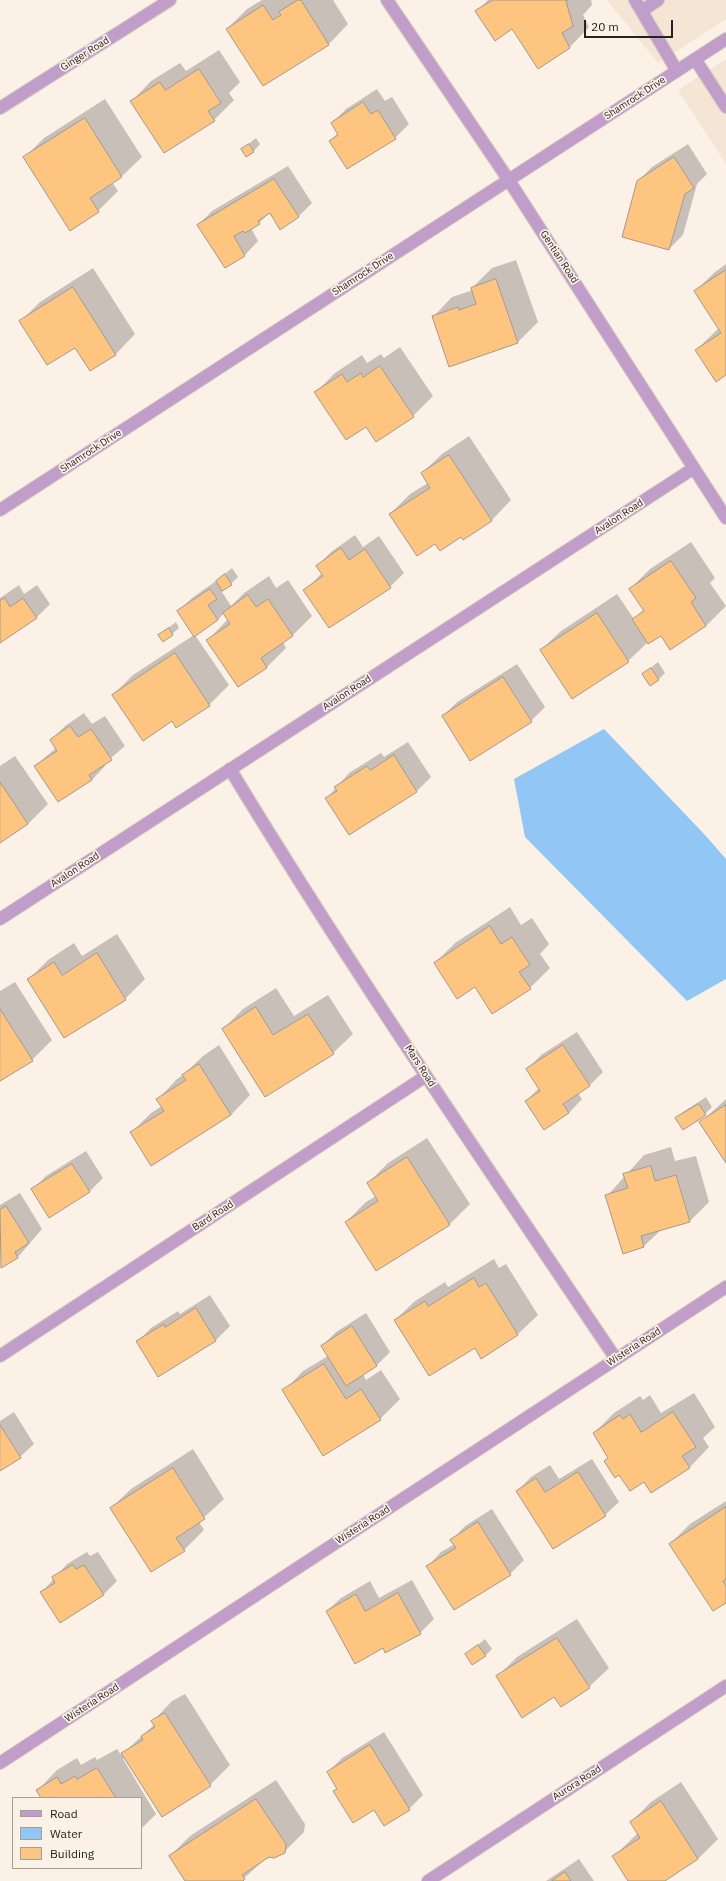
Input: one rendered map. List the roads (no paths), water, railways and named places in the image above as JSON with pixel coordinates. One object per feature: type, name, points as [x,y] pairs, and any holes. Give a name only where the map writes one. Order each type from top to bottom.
[{"type":"street","name":"Ginger Road","points":[[0,108],[170,0]]},
{"type":"street","name":"Gentian Road","points":[[387,0],[508,179],[726,518]]},
{"type":"street","points":[[635,0],[677,71]]},
{"type":"street","points":[[642,11],[658,0]]},
{"type":"street","name":"Shamrock Drive","points":[[0,510],[726,39]]},
{"type":"street","points":[[695,59],[726,107]]},
{"type":"street","name":"Avalon Road","points":[[0,919],[694,468]]},
{"type":"street","name":"Mars Road","points":[[230,769],[267,830],[426,1076],[616,1359]]},
{"type":"street","name":"Bard Road","points":[[0,1356],[426,1076]]},
{"type":"street","name":"Wisteria Road","points":[[0,1763],[726,1287]]},
{"type":"street","name":"Aurora Road","points":[[428,1881],[726,1686]]},
{"type":"water","points":[[604,729],[726,859],[726,979],[687,1001],[525,837],[514,779]]}]
